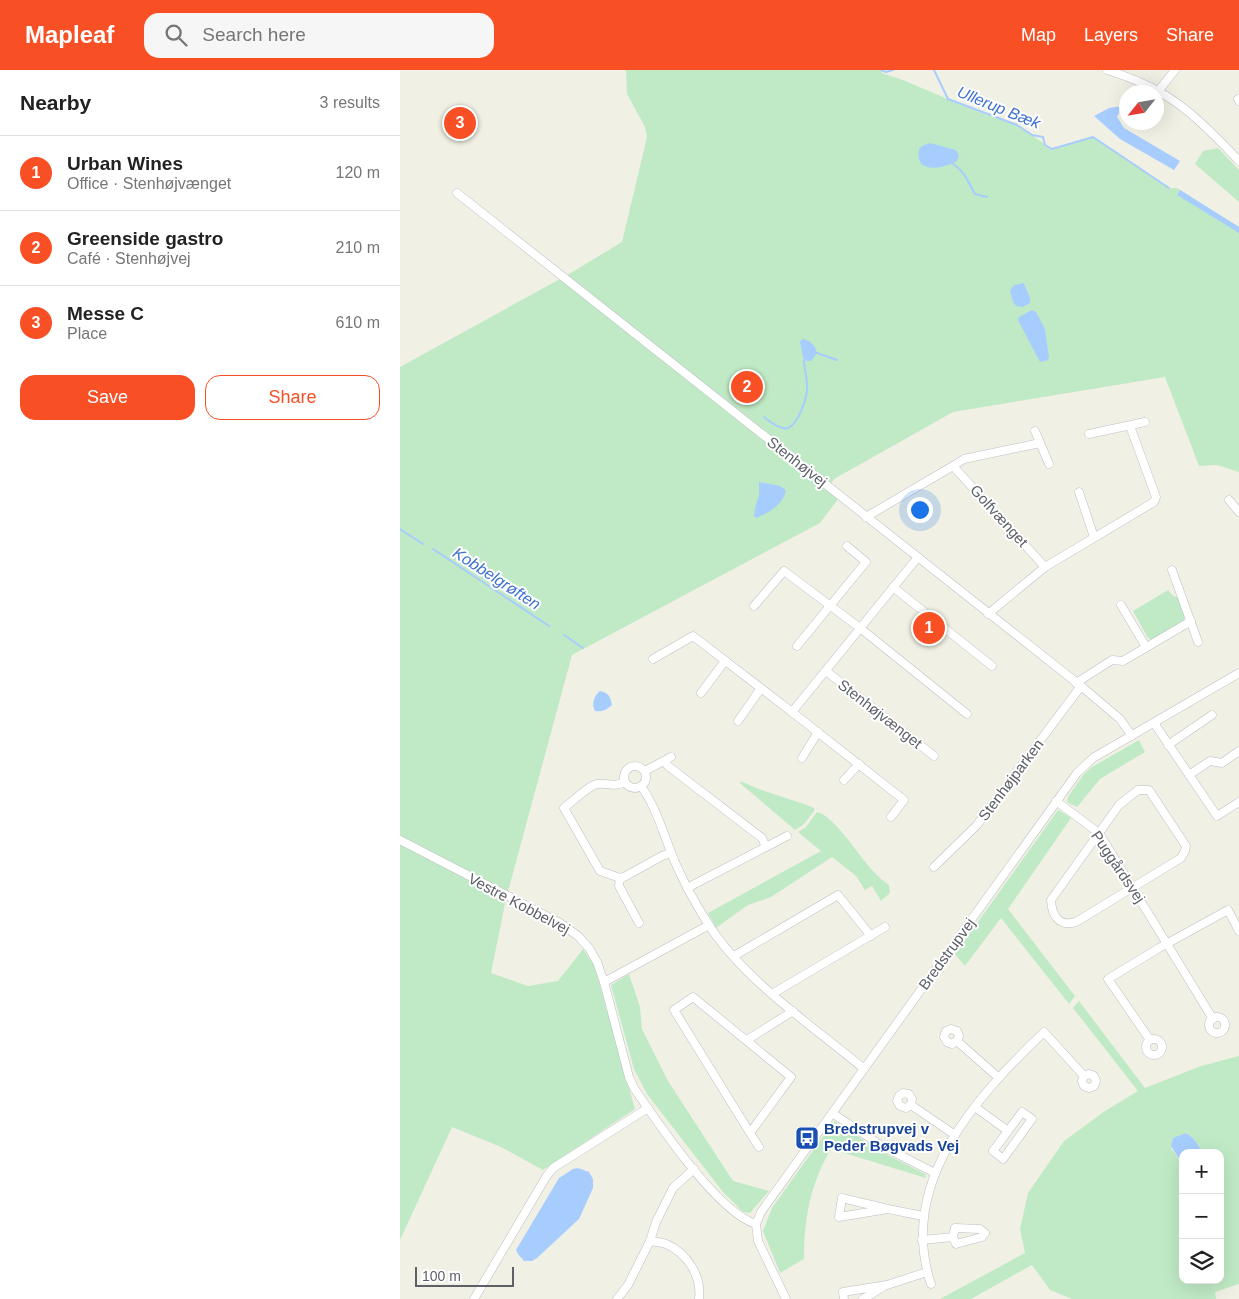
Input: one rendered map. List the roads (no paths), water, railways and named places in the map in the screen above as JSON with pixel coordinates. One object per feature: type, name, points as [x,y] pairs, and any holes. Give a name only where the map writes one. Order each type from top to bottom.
[{"type":"street","points":[[1107,70],[1148,85]]},
{"type":"street","points":[[1163,85],[1174,70]]},
{"type":"street","points":[[1164,94],[1195,116],[1239,161]]},
{"type":"street","name":"Stenhøjvej","points":[[457,193],[1079,685],[1120,719],[1132,736]]},
{"type":"street","points":[[1089,434],[1145,422]]},
{"type":"street","points":[[988,614],[1045,567],[1154,502],[1156,497],[1130,426]]},
{"type":"street","points":[[1036,431],[1049,464]]},
{"type":"street","points":[[866,517],[964,459],[1040,443]]},
{"type":"street","name":"Golfvænget","points":[[953,466],[1045,567]]},
{"type":"street","points":[[1079,492],[1094,537]]},
{"type":"street","points":[[1229,500],[1239,512]]},
{"type":"street","points":[[797,646],[866,562],[847,546]]},
{"type":"street","name":"Stenhøjvænget","points":[[792,712],[893,586],[918,558]]},
{"type":"street","points":[[1172,570],[1198,642]]},
{"type":"street","points":[[754,606],[784,571],[860,628],[967,714]]},
{"type":"street","points":[[893,586],[992,666]]},
{"type":"street","points":[[1121,605],[1146,647]]},
{"type":"street","points":[[1079,685],[1112,660],[1123,661],[1191,621]]},
{"type":"street","points":[[653,659],[692,636],[904,800],[891,817]]},
{"type":"street","points":[[702,693],[726,661]]},
{"type":"street","name":"Stenhøjvænget","points":[[826,671],[934,756]]},
{"type":"street","name":"Bredstrupvej","points":[[756,1224],[765,1205],[1080,768],[1093,758],[1239,673]]},
{"type":"street","name":"Stenhøjparken","points":[[934,867],[977,825],[1079,685]]},
{"type":"street","points":[[738,722],[761,688]]},
{"type":"street","points":[[1168,745],[1212,715]]},
{"type":"street","points":[[1154,723],[1218,816],[1239,802]]},
{"type":"street","points":[[802,758],[818,732]]},
{"type":"street","points":[[1189,775],[1210,761],[1222,763],[1239,751]]},
{"type":"street","points":[[645,771],[667,759],[668,766],[762,838],[766,847]]},
{"type":"street","points":[[844,780],[859,764]]},
{"type":"street","points":[[637,766],[645,771],[646,780],[641,786],[631,787],[625,782],[624,774],[630,767],[637,766]]},
{"type":"street","points":[[625,782],[617,786],[600,784],[593,786],[564,808],[600,871],[620,878],[671,853]]},
{"type":"street","points":[[641,786],[654,808],[687,888],[709,925],[748,972],[864,1069]]},
{"type":"street","points":[[1138,790],[1149,790],[1186,846],[1181,858],[1068,925],[1057,918],[1052,908],[1051,900],[1099,833],[1119,805],[1138,790]]},
{"type":"street","name":"Puggårdsvej","points":[[1056,801],[1099,833],[1134,887],[1213,1019]]},
{"type":"street","points":[[687,888],[787,836]]},
{"type":"street","name":"Vestre Kobbelvej","points":[[400,840],[560,923],[578,936],[597,962],[629,1077],[648,1108],[704,1182],[735,1213],[744,1220],[756,1224]]},
{"type":"street","points":[[620,878],[619,886],[639,923]]},
{"type":"street","points":[[734,956],[838,895],[871,936]]},
{"type":"street","points":[[1150,1040],[1108,979],[1228,910],[1239,931]]},
{"type":"street","points":[[604,982],[709,925]]},
{"type":"street","points":[[772,994],[885,927]]},
{"type":"street","points":[[750,1133],[791,1077],[693,997],[674,1010],[750,1133],[759,1147]]},
{"type":"street","points":[[746,1040],[793,1011]]},
{"type":"street","points":[[931,1284],[927,1272],[922,1240],[923,1216],[927,1195],[935,1173],[955,1136],[975,1107],[999,1078],[1044,1032],[1084,1076]]},
{"type":"street","points":[[957,1041],[999,1078]]},
{"type":"street","points":[[911,1105],[955,1136]]},
{"type":"street","points":[[975,1107],[1008,1131]]},
{"type":"street","points":[[474,1299],[553,1168],[648,1108]]},
{"type":"street","points":[[1022,1112],[1032,1119],[1003,1159],[992,1151],[1008,1131],[1022,1112]]},
{"type":"street","points":[[832,1113],[882,1146],[935,1173]]},
{"type":"street","points":[[617,1299],[628,1285],[673,1188],[694,1169]]},
{"type":"street","points":[[888,1209],[839,1217],[842,1198],[923,1216]]},
{"type":"street","points":[[756,1224],[758,1241],[786,1299]]},
{"type":"street","points":[[922,1240],[953,1237]]},
{"type":"street","points":[[650,1241],[666,1244],[685,1256],[696,1273],[699,1299]]},
{"type":"street","points":[[844,1299],[843,1292],[887,1285],[927,1272]]},
{"type":"street","points":[[863,1299],[887,1285]]},
{"type":"water","points":[[1119,106],[1117,117],[1119,130],[1127,130],[1180,161],[1174,170],[1120,139],[1094,116],[1109,108]]},
{"type":"water","points":[[930,143],[956,150],[959,155],[957,161],[938,168],[925,166],[921,163],[919,149]]},
{"type":"water","points":[[1180,190],[1239,227],[1239,233],[1177,195]]},
{"type":"water","points":[[1024,283],[1030,303],[1023,307],[1016,306],[1010,290],[1014,285]]},
{"type":"water","points":[[1032,310],[1036,312],[1045,329],[1049,357],[1048,360],[1040,362],[1018,320],[1019,317]]},
{"type":"water","points":[[802,339],[814,345],[817,353],[811,361],[807,361],[803,357],[800,342]]},
{"type":"water","points":[[759,482],[780,486],[786,490],[779,504],[756,518],[754,516],[759,495]]},
{"type":"water","points":[[600,691],[609,695],[612,705],[604,710],[595,711],[593,706],[594,700]]},
{"type":"water","points":[[1186,1133],[1194,1139],[1200,1149],[1179,1149],[1179,1159],[1171,1146],[1173,1138]]},
{"type":"water","points":[[578,1168],[589,1172],[593,1179],[593,1188],[579,1219],[537,1258],[532,1261],[524,1261],[516,1250],[559,1178]]},
{"type":"waterway","name":"Ullerup Bæk","points":[[881,70],[886,72],[893,70]]},
{"type":"waterway","name":"Ullerup Bæk","points":[[934,70],[948,99],[1017,125],[1032,135],[1043,137],[1045,145],[1052,149],[1093,137],[1169,188]]},
{"type":"waterway","points":[[952,163],[963,174],[975,194],[987,197]]},
{"type":"waterway","points":[[817,353],[837,360]]},
{"type":"waterway","points":[[764,417],[782,428],[788,428],[795,422],[802,410],[807,391],[804,359]]},
{"type":"waterway","name":"Kobbelgrøften","points":[[400,529],[423,544]]},
{"type":"waterway","name":"Kobbelgrøften","points":[[433,549],[549,626]]},
{"type":"waterway","name":"Kobbelgrøften","points":[[564,635],[583,648]]},
{"type":"place","name":"Messe C","points":[[460,123]]},
{"type":"place","name":"Greenside gastro","points":[[747,387]]},
{"type":"place","name":"Urban Wines","points":[[929,628]]},
{"type":"place","name":"Bredstrupvej v Peder Bøgvads Vej","points":[[807,1138]]}]
